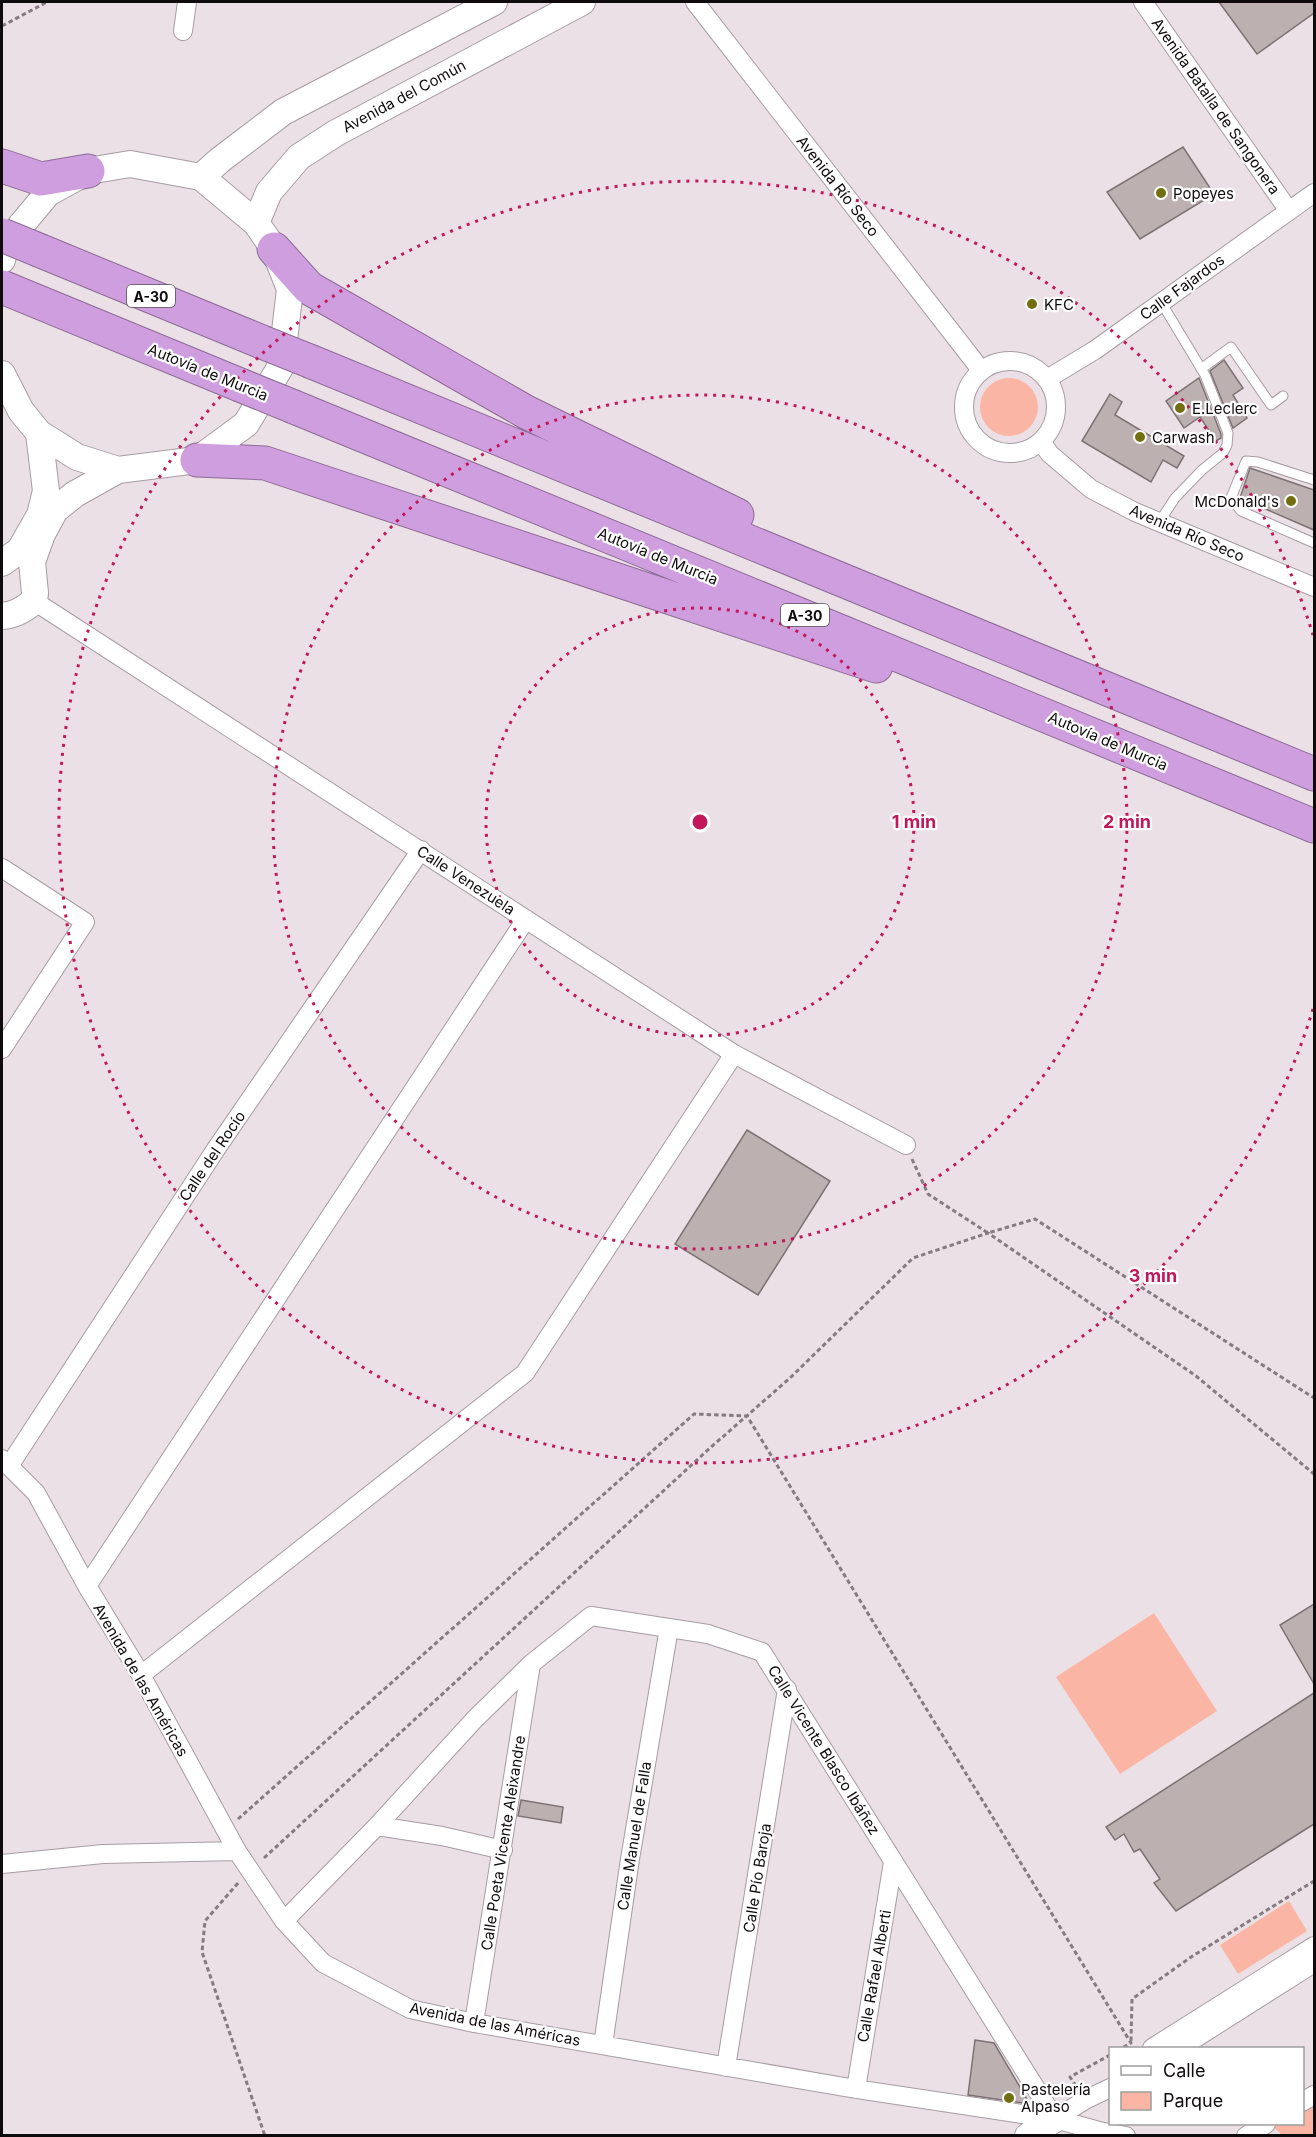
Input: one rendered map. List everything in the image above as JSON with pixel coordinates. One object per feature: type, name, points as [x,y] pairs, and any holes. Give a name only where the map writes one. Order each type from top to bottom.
[{"type":"highway","points":[[2,166],[41,179],[88,171]]},
{"type":"highway","name":"A-30","points":[[2,235],[1314,774]]},
{"type":"highway","points":[[265,236],[309,288],[526,412],[1033,658]]},
{"type":"highway","name":"Autovía de Murcia","points":[[13,292],[1314,826]]},
{"type":"highway","points":[[197,459],[265,463],[1134,752]]},
{"type":"street","points":[[183,31],[187,2]]},
{"type":"street","points":[[201,177],[283,112],[494,2]]},
{"type":"street","name":"Avenida del Común","points":[[265,236],[269,192],[299,157],[336,133],[582,2]]},
{"type":"street","name":"Avenida Río Seco","points":[[695,2],[981,370]]},
{"type":"street","name":"Avenida Batalla de Sangonera","points":[[1143,2],[1289,211]]},
{"type":"street","points":[[2,260],[7,242],[48,193],[88,171],[130,164],[201,177],[265,236],[290,289],[280,366],[246,424],[197,459],[118,470],[75,494],[55,510],[42,534],[33,562],[34,601],[12,615],[2,616]]},
{"type":"street","name":"Calle Fajardos","points":[[1047,379],[1095,350],[1314,193]]},
{"type":"street","points":[[1016,362],[1036,369],[1047,379],[1056,397],[1057,407],[1052,426],[1041,442],[1028,450],[1013,454],[985,447],[973,437],[966,424],[963,409],[965,394],[971,381],[981,370],[994,363],[1016,362]]},
{"type":"street","points":[[2,374],[21,411],[39,433],[77,457],[118,470]]},
{"type":"street","points":[[2,563],[20,550],[39,515],[46,491],[39,433]]},
{"type":"street","name":"Avenida Río Seco","points":[[1041,442],[1050,454],[1091,489],[1314,587]]},
{"type":"street","name":"Calle Venezuela","points":[[34,601],[734,1054],[906,1144]]},
{"type":"street","name":"Calle del Rocío","points":[[5,1462],[421,850]]},
{"type":"street","points":[[2,868],[85,922],[2,1049]]},
{"type":"street","points":[[87,1586],[526,919]]},
{"type":"street","points":[[141,1675],[525,1373],[734,1054]]},
{"type":"street","name":"Avenida de las Américas","points":[[5,1462],[36,1493],[87,1586],[141,1675],[237,1851],[284,1921],[323,1963],[411,2009],[474,2023],[856,2089],[1055,2119],[1126,2136]]},
{"type":"street","name":"Calle Vicente Blasco Ibáñez","points":[[284,1921],[377,1826],[474,1720],[531,1664],[591,1616],[708,1634],[762,1652],[788,1689],[893,1862],[1055,2119]]},
{"type":"street","name":"Calle Manuel de Falla","points":[[603,2045],[630,1859],[669,1628]]},
{"type":"street","name":"Calle Poeta Vicente Aleixandre","points":[[474,2023],[531,1664]]},
{"type":"street","name":"Calle Pío Baroja","points":[[726,2067],[788,1689]]},
{"type":"street","points":[[377,1826],[442,1836],[503,1850]]},
{"type":"street","points":[[2,1864],[103,1854],[237,1851]]},
{"type":"street","name":"Calle Rafael Alberti","points":[[856,2089],[893,1862]]},
{"type":"street","points":[[1155,2047],[1314,1946]]},
{"type":"street","points":[[1183,2047],[1314,1962]]},
{"type":"street","points":[[1085,2100],[1109,2079]]},
{"type":"street","points":[[1028,2136],[1085,2100],[1109,2088]]},
{"type":"street","points":[[1246,2136],[1264,2125]]},
{"type":"lane","points":[[1160,521],[1175,498],[1202,470],[1223,453],[1227,445],[1228,433],[1226,423],[1201,369],[1161,302]]},
{"type":"lane","points":[[1201,369],[1231,347],[1271,405],[1283,396]]},
{"type":"lane","points":[[1314,480],[1258,462],[1246,461],[1230,498],[1241,511],[1314,543]]},
{"type":"path","points":[[2,26],[47,2]]},
{"type":"path","points":[[906,1144],[928,1194],[1196,1376],[1314,1473]]},
{"type":"path","points":[[265,2136],[202,1952],[205,1921],[249,1869],[790,1378],[913,1258],[1035,1219],[1314,1398]]},
{"type":"path","points":[[226,1831],[694,1414],[747,1416]]},
{"type":"path","points":[[747,1416],[1131,2043]]},
{"type":"path","points":[[1131,2043],[1132,1999],[1191,1957],[1314,1881]]},
{"type":"path","points":[[1125,2047],[1131,2043]]},
{"type":"path","points":[[1085,2100],[1070,2077],[1109,2056]]},
{"type":"green space","points":[[1009,378],[1020,380],[1033,391],[1038,407],[1036,418],[1025,431],[1009,436],[998,434],[985,423],[980,407],[982,396],[993,383]]},
{"type":"green space","points":[[1154,1613],[1217,1711],[1120,1774],[1056,1677]]},
{"type":"green space","points":[[1289,1901],[1307,1931],[1238,1974],[1220,1945]]},
{"type":"green space","points":[[1314,2099],[1314,2135],[1282,2135],[1271,2125],[1304,2125],[1304,2105]]},
{"type":"building","points":[[1219,2],[1314,2],[1314,13],[1257,54]]},
{"type":"building","name":"Popeyes","points":[[1183,147],[1214,194],[1140,239],[1107,192]]},
{"type":"building","points":[[1224,360],[1243,388],[1233,395],[1247,418],[1233,428],[1210,371]]},
{"type":"building","points":[[1199,378],[1221,434],[1221,438],[1216,441],[1200,417],[1184,428],[1166,401]]},
{"type":"building","points":[[1110,394],[1122,402],[1115,415],[1184,456],[1177,468],[1163,460],[1151,482],[1082,441]]},
{"type":"building","points":[[1250,468],[1314,490],[1314,530],[1240,498]]},
{"type":"building","points":[[747,1130],[830,1181],[758,1295],[675,1244]]},
{"type":"building","points":[[1314,1604],[1314,1684],[1280,1625]]},
{"type":"building","points":[[1314,1693],[1314,1824],[1176,1911],[1154,1883],[1160,1879],[1140,1849],[1134,1852],[1124,1834],[1115,1840],[1106,1827]]},
{"type":"building","points":[[521,1800],[563,1807],[561,1823],[518,1816]]},
{"type":"building","points":[[975,2040],[994,2043],[1030,2104],[968,2095]]},
{"type":"place","name":"Popeyes","points":[[1161,193]]},
{"type":"place","name":"KFC","points":[[1032,304]]},
{"type":"place","name":"E.Leclerc","points":[[1180,408]]},
{"type":"place","name":"Carwash","points":[[1140,437]]},
{"type":"place","name":"McDonald's","points":[[1291,501]]},
{"type":"place","name":"Pastelería Alpaso","points":[[1009,2098]]}]
